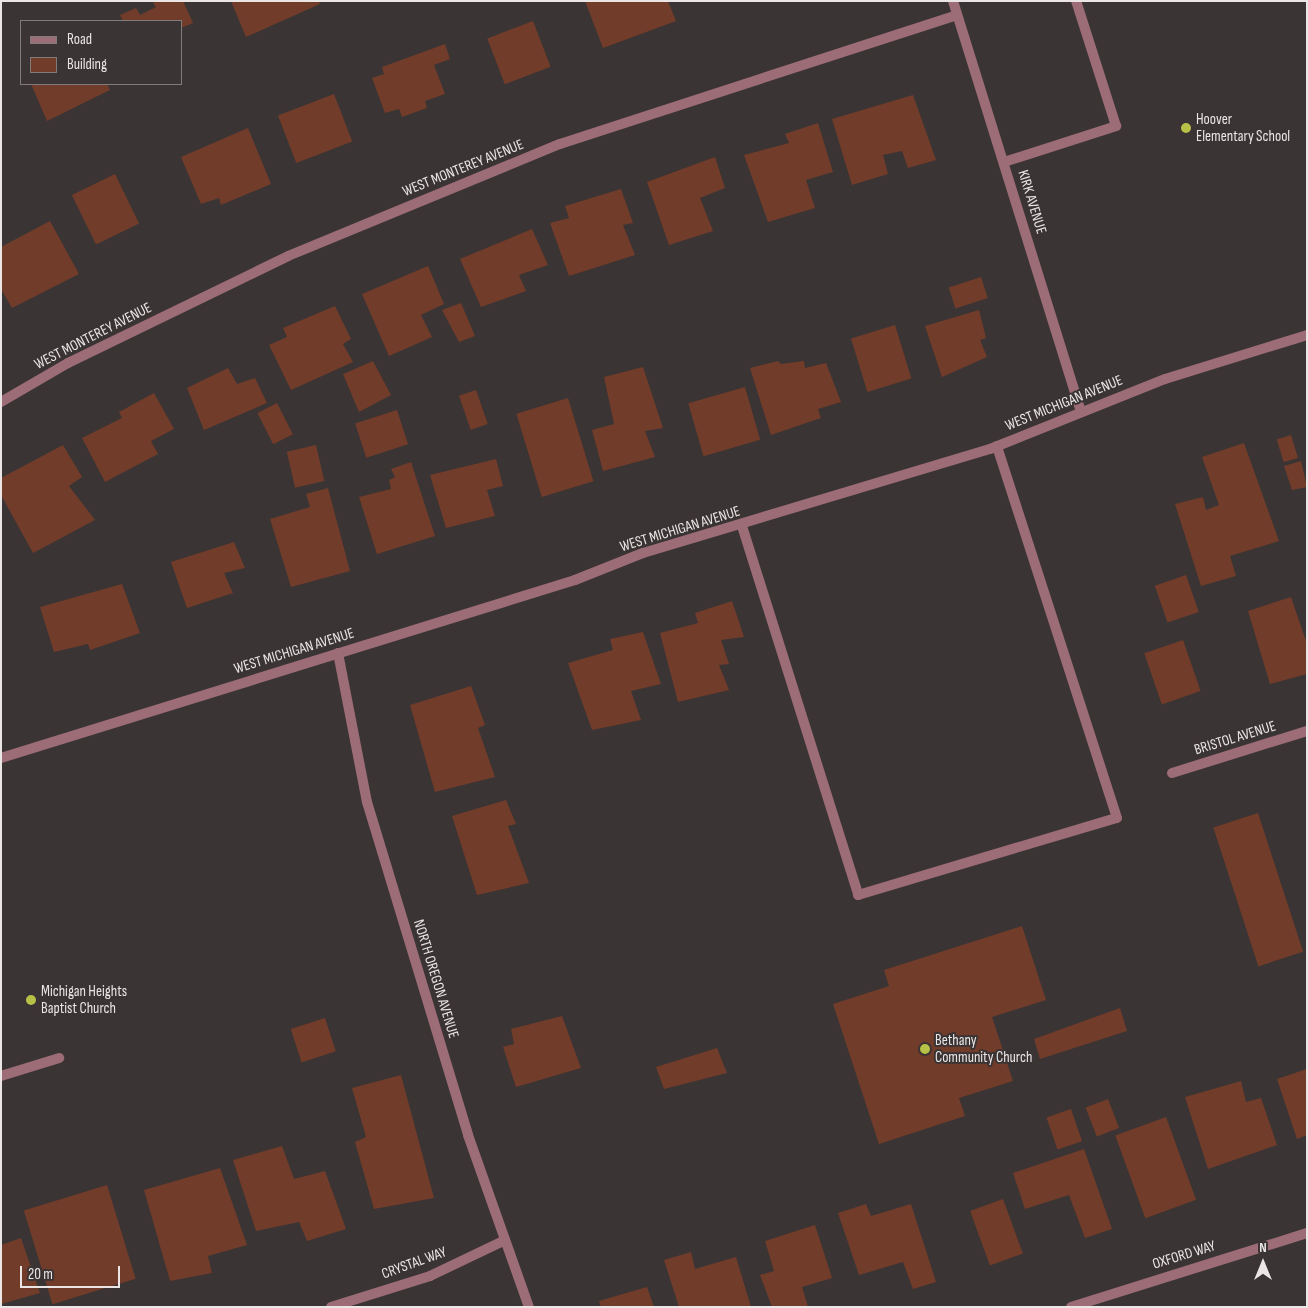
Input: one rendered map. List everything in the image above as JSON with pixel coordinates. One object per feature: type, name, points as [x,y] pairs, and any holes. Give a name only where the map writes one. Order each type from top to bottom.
[{"type":"street","name":"KIRK AVENUE","points":[[953,1],[1081,412]]},
{"type":"street","points":[[1004,162],[1116,126],[1076,1]]},
{"type":"street","name":"WEST MONTEREY AVENUE","points":[[1,402],[68,363],[288,256],[560,144],[958,15]]},
{"type":"street","name":"WEST MICHIGAN AVENUE","points":[[1,758],[575,580],[643,553],[742,526],[997,446],[1166,379],[1307,335]]},
{"type":"street","points":[[742,526],[858,895],[1117,818],[997,446]]},
{"type":"street","name":"NORTH OREGON AVENUE","points":[[338,653],[367,802],[468,1135],[528,1307]]},
{"type":"street","name":"BRISTOL AVENUE","points":[[1172,774],[1307,731]]},
{"type":"street","points":[[1,1076],[59,1058]]},
{"type":"street","name":"OXFORD WAY","points":[[1071,1307],[1307,1233]]},
{"type":"street","name":"CRYSTAL WAY","points":[[331,1307],[430,1276],[505,1240]]},
{"type":"building","points":[[157,1],[183,1],[193,23],[182,28],[182,20],[122,20],[120,15],[136,8],[140,15],[156,7],[153,3]]},
{"type":"building","points":[[231,1],[319,1],[320,4],[246,37]]},
{"type":"building","points":[[585,1],[668,1],[676,21],[603,48]]},
{"type":"building","points":[[533,21],[551,67],[505,84],[487,39]]},
{"type":"building","points":[[445,44],[450,59],[434,65],[445,94],[425,101],[427,108],[402,117],[399,109],[385,113],[372,78],[384,74],[382,67]]},
{"type":"building","points":[[31,85],[108,85],[110,90],[47,121]]},
{"type":"building","points":[[334,94],[352,142],[296,163],[278,116]]},
{"type":"building","points":[[913,95],[936,160],[908,168],[902,151],[883,155],[888,174],[852,185],[832,119]]},
{"type":"building","points":[[818,123],[833,172],[806,180],[815,208],[768,222],[744,155],[789,143],[785,134]]},
{"type":"building","points":[[248,128],[271,184],[221,205],[219,198],[201,204],[181,157]]},
{"type":"building","points":[[715,157],[725,188],[700,198],[713,231],[669,245],[647,182]]},
{"type":"building","points":[[115,174],[139,223],[96,244],[72,195]]},
{"type":"building","points":[[621,189],[633,223],[623,225],[635,255],[569,276],[550,223],[569,218],[565,206]]},
{"type":"building","points":[[50,221],[79,274],[12,308],[1,289],[1,247]]},
{"type":"building","points":[[532,229],[548,265],[519,275],[526,291],[481,307],[460,259]]},
{"type":"building","points":[[428,266],[444,304],[421,315],[432,337],[389,356],[362,294]]},
{"type":"building","points":[[981,277],[988,298],[955,308],[949,288]]},
{"type":"building","points":[[461,303],[475,336],[459,342],[442,310]]},
{"type":"building","points":[[335,306],[351,339],[343,344],[353,362],[291,390],[269,345],[287,337],[283,328]]},
{"type":"building","points":[[979,310],[986,338],[980,340],[987,357],[942,377],[925,326]]},
{"type":"building","points":[[895,325],[911,379],[867,392],[851,338]]},
{"type":"building","points":[[373,361],[391,395],[359,412],[343,374]]},
{"type":"building","points":[[778,361],[781,364],[804,361],[805,368],[826,363],[841,402],[818,409],[821,418],[771,435],[750,368]]},
{"type":"building","points":[[643,367],[663,428],[645,431],[655,457],[603,471],[592,430],[614,424],[604,377]]},
{"type":"building","points":[[228,368],[237,384],[255,378],[267,403],[204,430],[187,388]]},
{"type":"building","points":[[745,387],[760,440],[703,456],[688,403]]},
{"type":"building","points":[[476,390],[488,424],[471,430],[459,396]]},
{"type":"building","points":[[154,393],[174,429],[151,441],[158,454],[105,482],[82,438],[122,418],[119,412]]},
{"type":"building","points":[[568,398],[593,481],[542,497],[516,414]]},
{"type":"building","points":[[277,403],[293,434],[273,444],[257,413]]},
{"type":"building","points":[[397,410],[408,444],[366,458],[355,424]]},
{"type":"building","points":[[1291,435],[1298,458],[1284,462],[1277,439]]},
{"type":"building","points":[[1244,443],[1279,541],[1230,556],[1236,576],[1201,586],[1175,504],[1203,497],[1206,510],[1219,505],[1202,457]]},
{"type":"building","points":[[63,445],[82,477],[69,486],[95,520],[33,553],[1,495],[1,478]]},
{"type":"building","points":[[316,445],[324,481],[295,488],[287,452]]},
{"type":"building","points":[[496,459],[503,486],[487,490],[495,516],[446,528],[430,475]]},
{"type":"building","points":[[1301,461],[1307,487],[1292,490],[1284,466]]},
{"type":"building","points":[[411,462],[435,536],[377,554],[359,497],[391,489],[389,480],[395,477],[391,469]]},
{"type":"building","points":[[328,488],[350,571],[291,587],[270,519],[310,507],[306,494]]},
{"type":"building","points":[[234,542],[245,568],[224,573],[233,593],[187,608],[171,562]]},
{"type":"building","points":[[1186,575],[1199,612],[1167,623],[1155,586]]},
{"type":"building","points":[[122,584],[140,633],[90,650],[88,644],[54,652],[40,607]]},
{"type":"building","points":[[1291,597],[1307,644],[1307,674],[1270,684],[1248,611]]},
{"type":"building","points":[[732,601],[744,637],[721,640],[729,664],[719,665],[729,690],[678,702],[660,633],[698,623],[695,613]]},
{"type":"building","points":[[643,632],[661,684],[631,691],[641,720],[592,730],[568,663],[613,650],[610,639]]},
{"type":"building","points":[[1183,640],[1201,691],[1162,704],[1144,653]]},
{"type":"building","points":[[471,686],[485,725],[478,728],[495,777],[435,792],[410,705]]},
{"type":"building","points":[[506,800],[516,824],[508,826],[529,883],[477,895],[452,816]]},
{"type":"building","points":[[1258,813],[1303,952],[1258,966],[1213,828]]},
{"type":"building","name":"Bethany Community Church","points":[[1022,926],[1046,1000],[992,1017],[1013,1081],[959,1098],[965,1116],[879,1144],[833,1004],[889,986],[884,970]]},
{"type":"building","points":[[1120,1008],[1127,1031],[1040,1059],[1034,1039]]},
{"type":"building","points":[[562,1016],[581,1068],[516,1087],[503,1047],[514,1044],[511,1029]]},
{"type":"building","points":[[325,1018],[336,1051],[302,1062],[291,1029]]},
{"type":"building","points":[[717,1048],[727,1073],[664,1089],[656,1067]]},
{"type":"building","points":[[1307,1069],[1307,1135],[1297,1139],[1277,1079]]},
{"type":"building","points":[[401,1075],[434,1198],[374,1209],[355,1142],[366,1137],[352,1088]]},
{"type":"building","points":[[1241,1081],[1246,1102],[1261,1098],[1277,1145],[1208,1169],[1185,1097]]},
{"type":"building","points":[[1108,1099],[1119,1128],[1097,1137],[1086,1108]]},
{"type":"building","points":[[1071,1109],[1082,1141],[1057,1150],[1046,1117]]},
{"type":"building","points":[[1166,1117],[1196,1200],[1145,1218],[1115,1135]]},
{"type":"building","points":[[282,1146],[294,1179],[325,1171],[346,1229],[307,1241],[299,1222],[256,1231],[233,1160]]},
{"type":"building","points":[[1084,1149],[1112,1229],[1085,1238],[1069,1195],[1025,1209],[1013,1173]]},
{"type":"building","points":[[220,1168],[247,1245],[208,1256],[212,1273],[170,1281],[144,1190]]},
{"type":"building","points":[[107,1185],[136,1279],[52,1304],[24,1210]]},
{"type":"building","points":[[1003,1199],[1023,1254],[990,1265],[970,1211]]},
{"type":"building","points":[[866,1204],[871,1216],[911,1204],[936,1282],[913,1289],[903,1262],[859,1275],[838,1213]]},
{"type":"building","points":[[815,1225],[832,1278],[802,1287],[808,1307],[772,1307],[760,1275],[774,1271],[765,1241]]},
{"type":"building","points":[[21,1238],[40,1293],[1,1304],[1,1245]]},
{"type":"building","points":[[691,1252],[695,1269],[736,1257],[751,1307],[679,1307],[664,1260]]},
{"type":"building","points":[[647,1287],[654,1307],[601,1307],[599,1301]]},
{"type":"place","name":"Hoover Elementary School","points":[[1186,128]]},
{"type":"place","name":"Michigan Heights Baptist Church","points":[[31,1000]]},
{"type":"place","name":"Bethany Community Church","points":[[925,1049]]}]
